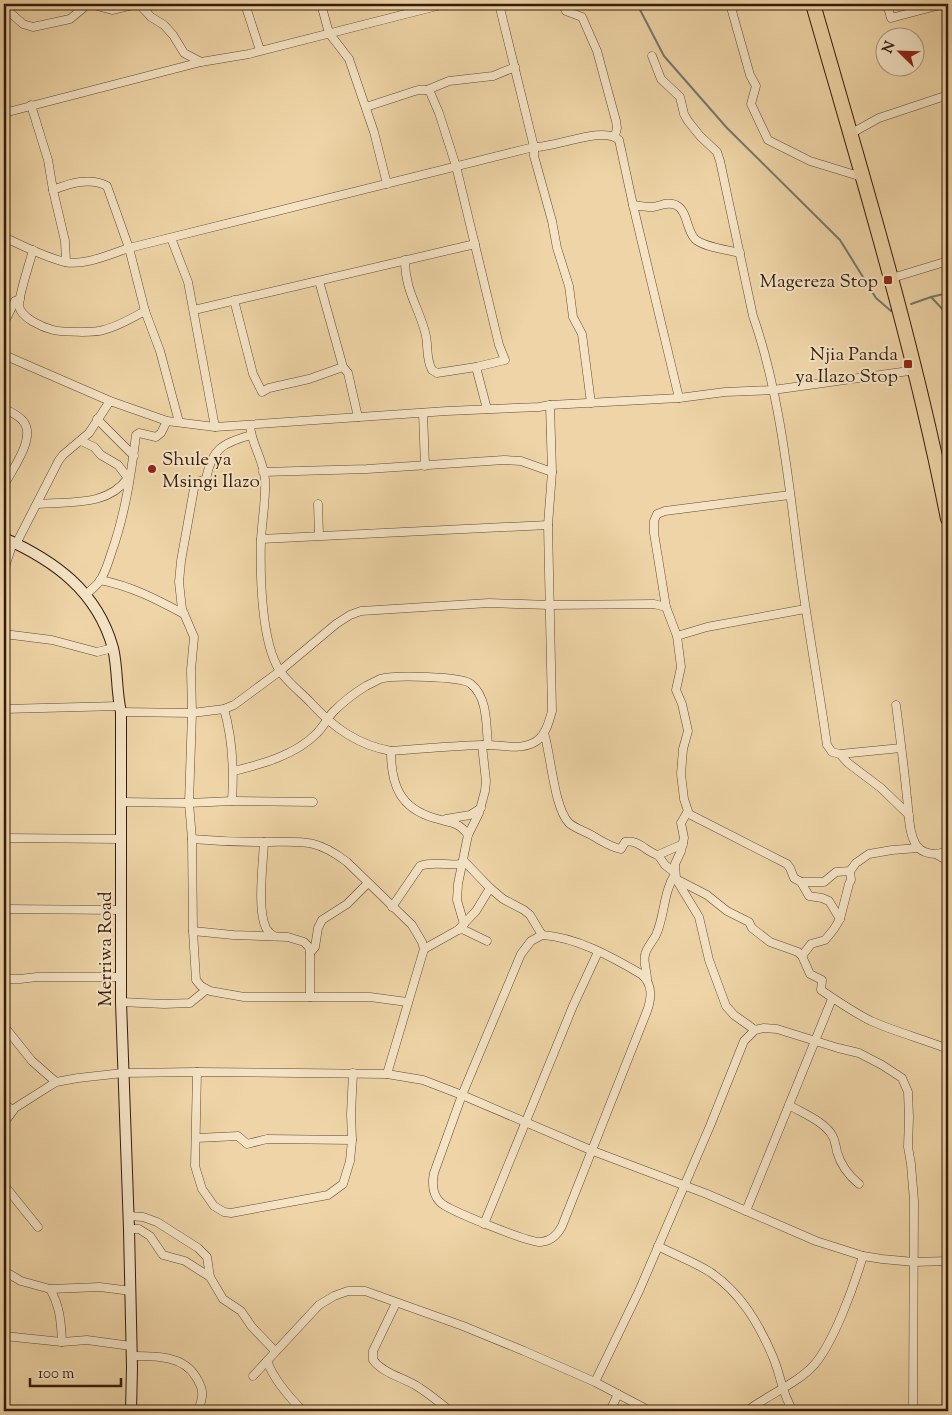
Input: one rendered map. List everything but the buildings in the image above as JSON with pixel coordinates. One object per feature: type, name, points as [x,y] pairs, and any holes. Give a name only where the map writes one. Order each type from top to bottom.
[{"type":"highway","points":[[813,4],[892,278],[943,464],[948,519]]},
{"type":"street","points":[[4,7],[23,24],[33,27],[70,19],[89,4],[112,10],[138,4],[174,35],[184,53],[201,62]]},
{"type":"street","points":[[245,4],[260,50]]},
{"type":"street","points":[[321,4],[329,33],[349,59],[366,107],[387,184]]},
{"type":"street","points":[[407,4],[410,13]]},
{"type":"street","points":[[4,112],[201,62],[248,54],[445,4]]},
{"type":"street","points":[[499,4],[534,147],[534,156],[552,221],[557,248],[569,286],[573,317],[582,334],[591,403]]},
{"type":"street","points":[[562,4],[566,11],[583,18],[592,36],[616,121],[615,136],[621,145],[633,205],[679,398]]},
{"type":"street","points":[[730,4],[750,75],[756,86],[751,104],[768,140],[810,162],[862,177]]},
{"type":"street","points":[[887,4],[891,18],[944,4]]},
{"type":"street","points":[[652,56],[661,79],[680,97],[684,114],[688,121],[717,152],[726,186],[754,316],[773,390],[827,745],[832,752],[840,754],[901,748]]},
{"type":"street","points":[[366,107],[418,90],[427,90],[449,81],[493,76],[515,67]]},
{"type":"street","points":[[405,260],[405,278],[425,329],[427,358],[432,370],[437,373],[505,360],[499,345],[456,166],[439,113],[427,90]]},
{"type":"street","points":[[850,134],[879,118],[948,95]]},
{"type":"street","points":[[31,105],[48,160],[65,242],[66,262]]},
{"type":"street","points":[[4,237],[66,262],[86,261],[129,248],[534,147],[601,135],[615,136]]},
{"type":"street","points":[[53,190],[79,182],[98,182],[107,186],[129,248],[145,311],[160,351],[179,422]]},
{"type":"street","points":[[633,205],[655,206],[669,203],[676,206],[682,210],[692,236],[696,240],[703,244],[740,253]]},
{"type":"street","points":[[170,238],[188,282],[215,427]]},
{"type":"street","points":[[194,310],[475,244]]},
{"type":"street","points":[[33,250],[20,299],[20,309],[28,317],[47,328],[59,331],[102,331],[145,311]]},
{"type":"street","points":[[892,278],[948,261]]},
{"type":"street","points":[[319,280],[343,367],[348,373],[358,417]]},
{"type":"street","points":[[4,323],[15,301],[20,299]]},
{"type":"street","points":[[234,300],[253,374],[262,392],[269,388],[309,379],[343,367]]},
{"type":"street","points":[[4,355],[110,401],[167,421],[215,427],[679,398],[725,392],[773,390],[916,370]]},
{"type":"street","points":[[476,367],[487,410]]},
{"type":"street","points":[[4,570],[11,542],[38,504],[59,460],[89,433],[110,401]]},
{"type":"street","points":[[250,425],[251,435],[263,472],[265,488],[261,540],[261,577],[265,617],[269,643],[280,671],[327,721],[338,730],[376,748],[391,751],[485,745],[513,747],[534,743],[544,733],[552,711],[548,525],[552,472],[550,405]]},
{"type":"street","points":[[4,408],[24,422],[28,434],[22,452],[4,485]]},
{"type":"street","points":[[423,413],[425,466]]},
{"type":"street","points":[[97,419],[134,456]]},
{"type":"street","points":[[85,595],[100,580],[116,542],[126,506],[128,478],[134,456],[137,433],[156,437],[161,433],[167,421]]},
{"type":"street","points":[[89,433],[94,447]]},
{"type":"street","points":[[251,435],[228,443],[220,449],[209,462],[206,479],[195,483],[181,561],[179,582],[184,614],[194,637],[191,670],[192,713],[189,803],[192,839],[193,931],[196,980],[206,990],[244,997],[370,997],[407,1002]]},
{"type":"street","points":[[81,440],[118,465],[128,478]]},
{"type":"street","points":[[263,472],[425,466],[504,460],[522,461],[552,472]]},
{"type":"street","points":[[38,504],[94,501],[110,494],[125,483],[128,478]]},
{"type":"street","points":[[647,979],[632,969],[598,952],[559,936],[542,935],[531,942],[521,954],[462,1094],[434,1173],[433,1190],[441,1204],[484,1224],[541,1242],[552,1238],[562,1226],[649,1005],[650,988],[647,979],[645,953],[656,934],[662,916],[667,889],[675,875],[675,864],[684,838],[681,823],[688,807],[684,799],[681,768],[683,748],[688,731],[682,704],[676,690],[681,667],[677,636],[666,607],[654,533],[654,521],[657,514],[665,511],[790,495]]},
{"type":"street","points":[[318,504],[319,536]]},
{"type":"street","points":[[261,540],[548,525]]},
{"type":"street","name":"Merriwa Road","points":[[11,542],[34,552],[60,570],[85,595],[104,622],[113,648],[117,672],[120,709],[122,802],[121,1002],[130,1229],[131,1410]]},
{"type":"street","points":[[100,580],[117,583],[140,591],[184,614]]},
{"type":"street","points":[[4,709],[120,709],[192,713],[224,709],[240,702],[336,624],[350,614],[361,611],[489,603],[550,605],[654,604],[666,607]]},
{"type":"street","points":[[677,636],[707,627],[805,609]]},
{"type":"street","points":[[4,634],[52,640],[97,652],[113,648]]},
{"type":"street","points":[[234,771],[261,764],[289,752],[309,740],[334,711],[359,691],[381,679],[418,677],[461,679],[470,683],[485,709],[486,781],[481,808],[475,824],[468,835],[457,894],[462,929],[486,941]]},
{"type":"street","points":[[896,705],[914,843],[928,854],[936,854],[948,849]]},
{"type":"street","points":[[224,709],[232,746],[234,771],[232,801]]},
{"type":"street","points":[[544,733],[556,795],[564,817],[570,823],[608,845],[621,849],[625,842],[631,841],[658,855],[665,866],[675,875],[707,895],[727,911],[749,922],[752,928],[770,942],[798,952],[802,956],[810,974],[822,980],[821,990],[832,999],[870,1021],[948,1049]]},
{"type":"street","points":[[391,751],[392,775],[398,791],[411,807],[428,816],[460,826],[468,835]]},
{"type":"street","points":[[840,754],[848,763],[882,788],[909,814]]},
{"type":"street","points":[[122,802],[313,802]]},
{"type":"street","points":[[442,820],[470,815],[481,808]]},
{"type":"street","points":[[687,813],[787,864],[794,878],[801,882],[822,883],[836,872],[850,871],[856,863],[869,854],[918,848]]},
{"type":"street","points":[[4,838],[121,839]]},
{"type":"street","points":[[192,839],[264,842],[300,841],[315,844],[342,858],[412,925],[424,949],[387,1074]]},
{"type":"street","points":[[264,842],[263,916],[266,929],[274,936]]},
{"type":"street","points":[[658,855],[683,844]]},
{"type":"street","points":[[936,854],[948,861]]},
{"type":"street","points":[[392,907],[420,866],[441,863],[453,865],[463,863]]},
{"type":"street","points":[[463,863],[503,899],[530,915],[542,935]]},
{"type":"street","points":[[802,956],[811,944],[823,942],[840,919],[849,884],[852,880],[850,871]]},
{"type":"street","points":[[675,875],[699,917],[709,960],[726,1006],[734,1015],[755,1030]]},
{"type":"street","points":[[801,882],[809,896],[822,898],[832,904],[840,919]]},
{"type":"street","points":[[310,953],[315,947],[318,928],[322,920],[348,904],[368,883]]},
{"type":"street","points":[[424,949],[461,927],[476,911],[490,888]]},
{"type":"street","points":[[4,909],[121,910]]},
{"type":"street","points":[[193,931],[288,937],[301,940],[307,945],[310,953],[310,997]]},
{"type":"street","points":[[484,1224],[573,1006],[598,952]]},
{"type":"street","points":[[4,979],[37,976],[122,977]]},
{"type":"street","points":[[121,1002],[190,1004],[206,990]]},
{"type":"street","points":[[746,1211],[832,999]]},
{"type":"street","points":[[4,1026],[32,1061],[56,1082]]},
{"type":"street","points":[[595,1382],[618,1336],[658,1246],[730,1079],[744,1041],[755,1030],[764,1028],[777,1029],[867,1057],[902,1078],[908,1092],[908,1147],[914,1201],[914,1411]]},
{"type":"street","points":[[197,1072],[196,1166],[202,1188],[214,1206],[224,1212],[237,1213],[328,1195],[343,1184],[350,1161],[352,1140],[353,1073]]},
{"type":"street","points":[[4,1123],[13,1110],[56,1082],[78,1078],[124,1073],[197,1072],[387,1074],[423,1080],[462,1094],[593,1151],[684,1185],[816,1241],[863,1256],[914,1262],[948,1261]]},
{"type":"street","points":[[4,1104],[13,1110]]},
{"type":"street","points":[[789,1105],[814,1120],[833,1136],[840,1163],[848,1175],[859,1184]]},
{"type":"street","points":[[197,1138],[238,1136],[247,1144],[266,1139],[352,1140]]},
{"type":"street","points":[[4,1185],[38,1227]]},
{"type":"street","points":[[129,1216],[143,1217],[157,1222],[198,1248],[207,1257],[210,1277],[223,1299],[241,1312],[252,1327],[276,1352]]},
{"type":"street","points":[[130,1229],[139,1229],[150,1236],[163,1255],[185,1261],[210,1277]]},
{"type":"street","points":[[658,1246],[710,1272],[746,1305],[769,1347],[782,1388],[793,1411]]},
{"type":"street","points":[[747,1411],[814,1366],[824,1351],[848,1299],[863,1256]]},
{"type":"street","points":[[4,1271],[21,1281],[50,1289],[100,1287],[131,1291]]},
{"type":"street","points":[[50,1289],[59,1310],[62,1342]]},
{"type":"street","points":[[254,1376],[319,1306],[334,1296],[348,1291],[365,1291],[463,1326],[595,1382],[650,1411]]},
{"type":"street","points":[[396,1303],[373,1351],[373,1360],[384,1370],[427,1392],[450,1411]]},
{"type":"street","points":[[4,1336],[62,1342],[87,1340],[152,1356],[173,1359],[188,1368],[200,1383],[202,1393],[198,1411]]},
{"type":"street","points":[[267,1361],[281,1386],[303,1411]]},
{"type":"street","points":[[610,1411],[618,1394]]},
{"type":"street","points":[[131,1410],[154,1411]]},
{"type":"waterway","points":[[637,4],[664,56],[727,128],[840,240],[876,298],[891,311],[893,310]]},
{"type":"waterway","points":[[931,297],[948,293]]},
{"type":"waterway","points":[[911,304],[931,297],[948,315]]},
{"type":"place","name":"Magereza Stop","points":[[888,280]]},
{"type":"place","name":"Njia Panda ya Ilazo Stop","points":[[908,364]]},
{"type":"place","name":"Shule ya Msingi Ilazo","points":[[152,469]]}]
